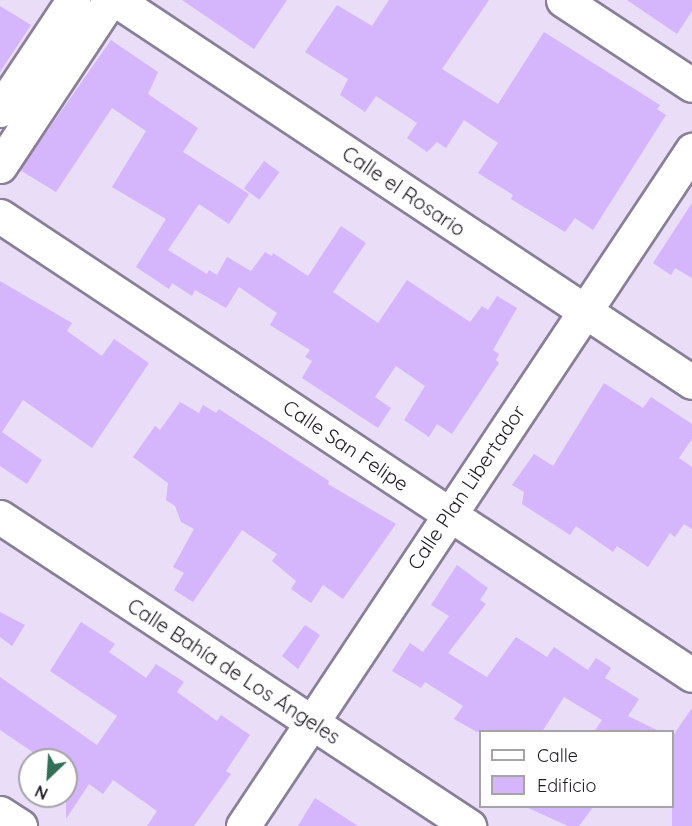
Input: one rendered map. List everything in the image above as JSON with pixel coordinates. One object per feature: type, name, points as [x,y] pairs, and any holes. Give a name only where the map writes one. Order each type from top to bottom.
[{"type":"street","points":[[0,110],[73,0]]},
{"type":"street","points":[[0,166],[110,0]]},
{"type":"street","name":"Calle el Rosario","points":[[116,0],[692,382]]},
{"type":"street","points":[[563,0],[692,85]]},
{"type":"street","name":"Calle Plan Libertador","points":[[243,826],[448,513],[692,150]]},
{"type":"street","name":"Calle San Felipe","points":[[0,216],[692,675]]},
{"type":"street","name":"Calle Bahía de Los Ángeles","points":[[0,517],[469,826]]},
{"type":"street","points":[[0,813],[20,826]]},
{"type":"building","points":[[182,0],[287,0],[254,49]]},
{"type":"building","points":[[389,0],[489,0],[442,69],[498,104],[544,32],[660,105],[657,109],[666,115],[593,230],[575,218],[565,232],[511,199],[513,195],[478,173],[498,143],[464,120],[446,148],[437,142],[427,152],[407,138],[417,123],[376,96],[365,112],[340,95],[348,79],[305,52],[337,5],[372,26]]},
{"type":"building","points":[[627,0],[692,0],[692,11],[677,34]]},
{"type":"building","points":[[0,6],[31,25],[0,72]]},
{"type":"building","points":[[111,40],[158,72],[148,94],[198,128],[183,152],[249,194],[229,224],[199,204],[168,250],[207,274],[209,270],[217,275],[227,257],[251,271],[265,252],[272,256],[273,253],[308,276],[341,226],[366,243],[333,292],[378,323],[407,280],[470,322],[482,306],[488,310],[497,296],[517,308],[493,350],[499,354],[496,360],[499,363],[452,434],[437,424],[429,437],[404,420],[425,386],[396,366],[375,397],[391,408],[378,428],[302,378],[312,361],[305,357],[310,350],[270,325],[277,313],[239,287],[226,308],[195,290],[192,296],[172,283],[169,289],[136,267],[166,219],[112,187],[146,131],[112,108],[56,192],[20,170]]},
{"type":"building","points":[[264,161],[279,172],[259,200],[244,189]]},
{"type":"building","points":[[692,203],[692,278],[675,268],[671,275],[653,263]]},
{"type":"building","points":[[0,281],[72,323],[67,331],[102,356],[114,339],[149,363],[92,448],[23,400],[2,432],[42,460],[27,484],[0,466]]},
{"type":"building","points":[[604,383],[643,408],[651,397],[692,424],[692,439],[679,458],[692,467],[692,529],[684,524],[675,537],[670,533],[648,567],[617,546],[613,552],[576,526],[570,535],[522,504],[524,492],[512,485],[534,454],[553,466]]},
{"type":"building","points":[[180,402],[199,413],[203,405],[216,413],[219,409],[329,481],[328,484],[396,524],[343,599],[323,585],[311,603],[291,589],[296,581],[272,561],[277,554],[242,530],[193,602],[174,590],[184,573],[173,567],[194,529],[181,522],[175,506],[166,500],[168,483],[133,457],[155,426],[160,430]]},
{"type":"building","points":[[457,565],[488,588],[480,600],[486,604],[448,653],[487,677],[516,637],[547,657],[554,647],[588,670],[596,658],[611,668],[605,678],[639,699],[628,716],[657,730],[595,730],[602,720],[564,697],[543,730],[479,730],[477,732],[454,719],[463,706],[425,682],[421,688],[392,671],[410,643],[423,652],[449,616],[431,605]]},
{"type":"building","points":[[0,612],[25,625],[12,646],[0,637]]},
{"type":"building","points":[[81,622],[115,644],[109,652],[146,678],[156,664],[184,682],[177,692],[217,721],[221,715],[250,735],[226,771],[231,774],[194,826],[147,826],[157,811],[113,780],[103,794],[89,784],[78,801],[78,748],[27,748],[0,730],[0,677],[97,745],[117,716],[50,671]]},
{"type":"building","points":[[305,625],[320,635],[298,669],[282,656]]},
{"type":"building","points":[[692,708],[692,826],[672,826],[674,734]]},
{"type":"building","points":[[315,798],[358,826],[298,826]]},
{"type":"building","points":[[66,808],[73,808],[66,819]]},
{"type":"building","points":[[528,808],[592,808],[579,826],[568,826]]}]
